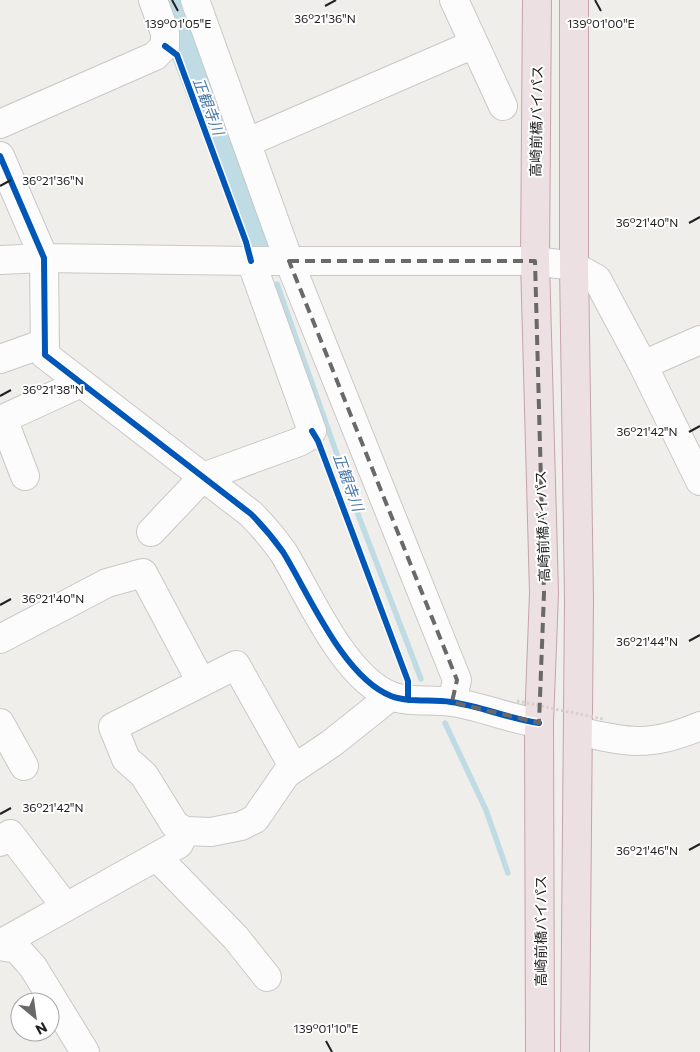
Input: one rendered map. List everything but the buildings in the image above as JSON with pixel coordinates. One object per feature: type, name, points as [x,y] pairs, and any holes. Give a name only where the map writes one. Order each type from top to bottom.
[{"type":"highway","name":"高崎前橋バイパス","points":[[537,0],[535,261],[544,594],[539,723],[540,1052]]},
{"type":"highway","points":[[574,0],[574,266],[579,600],[575,1052]]},
{"type":"street","points":[[0,124],[155,56],[166,46],[165,33],[153,0]]},
{"type":"street","points":[[195,0],[248,142],[289,262],[457,680],[452,702]]},
{"type":"street","points":[[454,0],[503,106]]},
{"type":"street","points":[[248,142],[474,44]]},
{"type":"street","points":[[0,156],[44,258],[45,355],[251,514],[270,534],[339,648],[366,680],[391,696],[408,700],[452,702],[539,723]]},
{"type":"street","points":[[0,260],[44,258],[251,262],[535,261],[574,266],[597,279],[643,364],[700,481]]},
{"type":"street","points":[[151,532],[203,477],[299,442],[308,437],[312,431],[251,262]]},
{"type":"street","points":[[643,364],[700,340]]},
{"type":"street","points":[[0,359],[45,343]]},
{"type":"street","points":[[25,476],[2,419],[81,383]]},
{"type":"street","points":[[0,638],[107,583],[143,573],[201,682]]},
{"type":"street","points":[[294,768],[236,665],[113,727],[126,759],[144,775],[174,825],[185,831],[211,832],[241,826],[255,819],[279,783],[294,768],[332,743],[391,696]]},
{"type":"street","points":[[0,723],[24,766]]},
{"type":"street","points":[[578,730],[620,741],[651,742],[700,726]]},
{"type":"street","points":[[0,945],[65,906],[179,844],[185,831]]},
{"type":"street","points":[[0,842],[10,834],[65,906]]},
{"type":"street","points":[[156,856],[236,938],[267,977]]},
{"type":"street","points":[[0,945],[17,949],[33,967],[85,1052]]},
{"type":"path","points":[[517,701],[602,719]]},
{"type":"highlighted area","points":[[289,261],[535,261],[544,593],[539,723],[452,702],[457,680]]},
{"type":"waterway","name":"正観寺川","points":[[168,0],[261,239]]},
{"type":"waterway","name":"正観寺川","points":[[277,284],[359,517],[421,679]]},
{"type":"waterway","name":"正観寺川","points":[[445,723],[486,810],[508,873]]},
{"type":"cycle path","points":[[165,46],[177,55],[246,242],[251,261]]},
{"type":"cycle path","points":[[0,156],[44,258],[45,355],[251,514],[283,552],[329,633],[343,653],[374,686],[398,698],[462,704],[539,723]]},
{"type":"cycle path","points":[[312,431],[318,441],[408,681],[408,700]]}]
